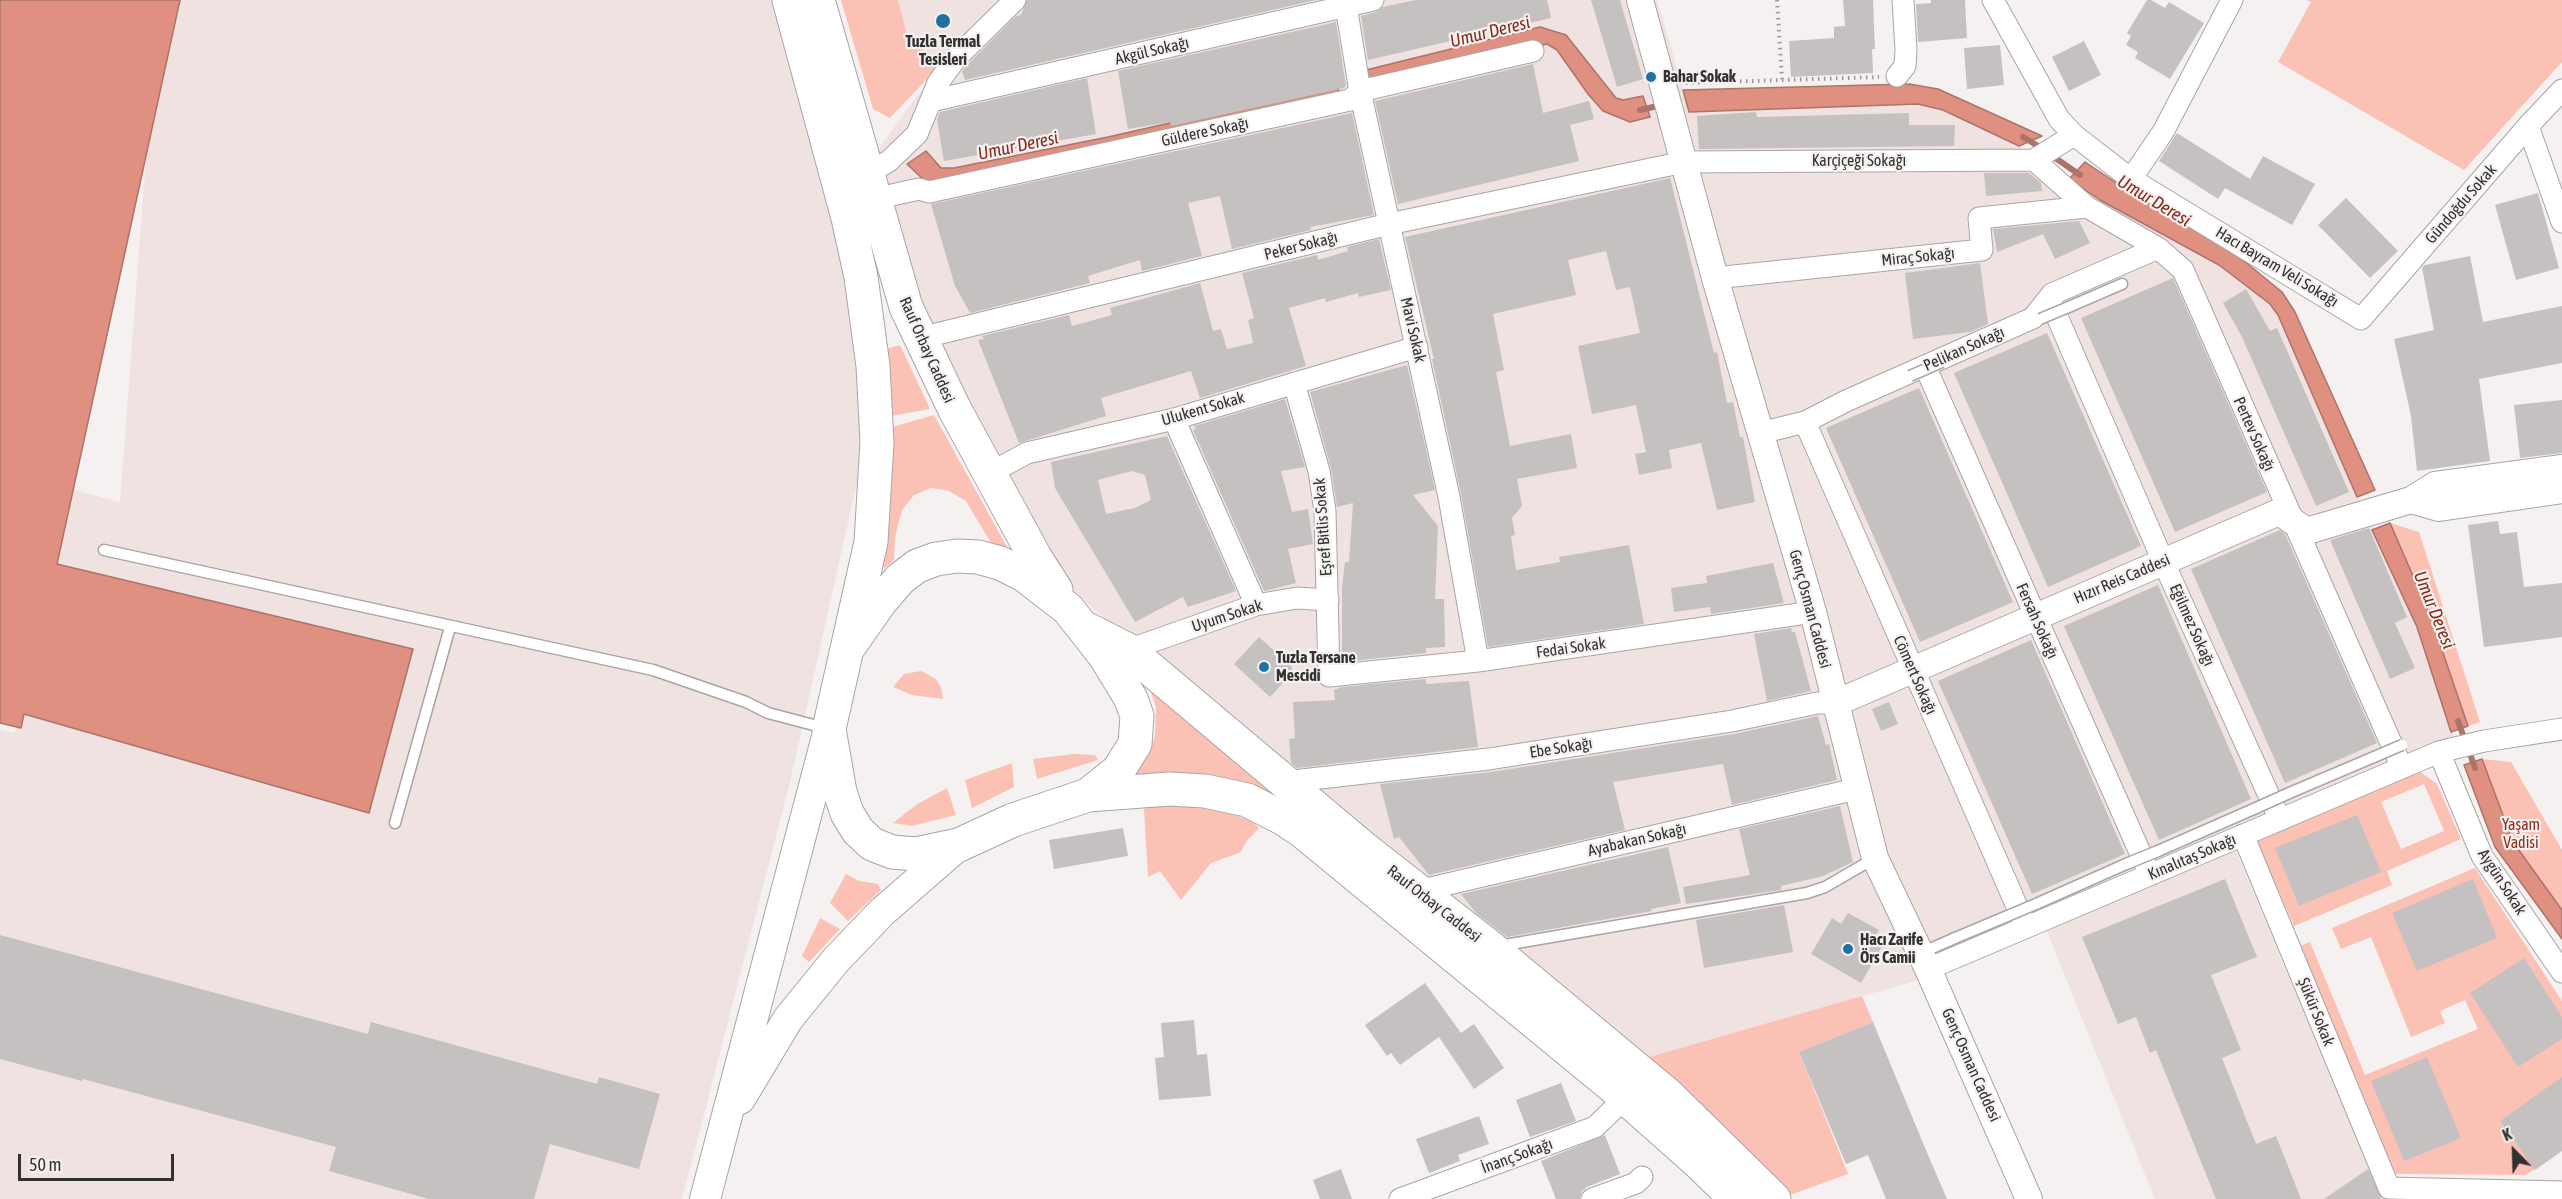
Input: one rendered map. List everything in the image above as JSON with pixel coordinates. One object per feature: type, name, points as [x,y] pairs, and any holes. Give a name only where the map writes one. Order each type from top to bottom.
[{"type":"main road","name":"Rauf Orbay Caddesi","points":[[789,0],[848,218],[861,278],[873,366],[877,442],[876,495],[871,542],[829,729],[840,792],[858,831],[872,844],[892,852],[916,854],[959,845],[1013,820],[1088,795],[1169,789],[1205,791],[1247,800],[1274,813],[1302,831],[1626,1097],[1736,1199]]},
{"type":"main road","name":"Rauf Orbay Caddesi","points":[[818,0],[906,307],[954,408],[1035,557],[1074,617],[1105,656],[1131,699],[1138,731],[1136,744],[1118,771],[1088,795]]},
{"type":"main road","name":"Rauf Orbay Caddesi","points":[[849,648],[881,601],[900,579],[917,566],[936,559],[957,556],[978,557],[1000,563],[1024,575],[1074,617],[1128,650],[1284,782],[1490,947],[1668,1095],[1774,1199]]},
{"type":"main road","points":[[705,1199],[829,729]]},
{"type":"main road","points":[[722,1130],[788,1019],[836,960],[882,912],[959,845]]},
{"type":"street","points":[[870,187],[890,161],[916,134],[938,83],[956,58],[1015,0]]},
{"type":"street","name":"Akgül Sokağı","points":[[931,101],[1346,3],[1373,0]]},
{"type":"street","name":"Genç Osman Caddesi","points":[[1640,0],[1715,278],[1813,612],[1875,858],[1924,961],[2030,1199]]},
{"type":"street","points":[[1897,76],[1905,66],[1903,0]]},
{"type":"street","name":"Hacı Bayram Veli Sokağı","points":[[1993,0],[2059,119],[2067,139],[2361,319]]},
{"type":"street","points":[[2131,178],[2163,132],[2232,0]]},
{"type":"street","name":"Mavi Sokak","points":[[1346,3],[1360,91],[1449,497],[1478,661]]},
{"type":"street","name":"Güldere Sokağı","points":[[870,187],[919,189],[929,192],[1350,100],[1360,91],[1533,51]]},
{"type":"street","name":"Gündoğdu Sokak","points":[[2361,319],[2528,126],[2562,90]]},
{"type":"street","points":[[2528,126],[2562,222]]},
{"type":"street","points":[[2036,159],[2067,139]]},
{"type":"street","name":"Karçiçeği Sokağı","points":[[1684,162],[2036,159]]},
{"type":"street","name":"Pertev Sokağı","points":[[2036,159],[2087,207],[2158,248],[2182,270],[2402,768]]},
{"type":"street","name":"Peker Sokağı","points":[[920,338],[1389,224],[1684,162]]},
{"type":"street","name":"Miraç Sokağı","points":[[1715,278],[1982,250],[1979,218],[2087,207]]},
{"type":"street","name":"Pelikan Sokağı","points":[[1760,433],[1805,422],[1846,400],[1926,368],[2033,318],[2052,294],[2158,248]]},
{"type":"street","name":"Eğilmez Sokağı","points":[[2049,298],[2163,561],[2280,820]]},
{"type":"street","name":"Ulukent Sokak","points":[[990,473],[1027,453],[1174,418],[1417,347]]},
{"type":"street","name":"Fersah Sokağı","points":[[1926,368],[2150,875]]},
{"type":"street","name":"Eşref Bitlis Sokak","points":[[1293,382],[1322,490],[1326,533],[1329,676]]},
{"type":"street","points":[[1174,418],[1256,605]]},
{"type":"street","name":"Cömert Sokağı","points":[[1805,422],[2026,927]]},
{"type":"street","name":"Hızır Reis Caddesi","points":[[1836,703],[2279,512],[2307,531],[2411,500],[2435,485],[2562,468]]},
{"type":"street","points":[[2411,500],[2439,508],[2562,490]]},
{"type":"street","name":"Uyum Sokak","points":[[1128,650],[1256,605],[1297,598],[1328,600]]},
{"type":"street","name":"Fedai Sokak","points":[[1329,676],[1478,661],[1813,612]]},
{"type":"street","name":"Ebe Sokağı","points":[[1284,782],[1489,759],[1732,721],[1817,703],[1836,703]]},
{"type":"street","name":"Kınalıtaş Sokağı","points":[[1924,961],[2026,927],[2448,749],[2562,729]]},
{"type":"street","name":"Aygün Sokak","points":[[2448,749],[2482,856],[2562,972]]},
{"type":"street","name":"Ayabakan Sokağı","points":[[1418,891],[1856,789]]},
{"type":"street","name":"Şükür Sokak","points":[[2243,835],[2389,1188],[2562,1192]]},
{"type":"street","name":"İnanç Sokağı","points":[[1400,1199],[1595,1126],[1626,1097]]},
{"type":"street","points":[[1592,1199],[1636,1183],[1642,1177]]},
{"type":"lane","points":[[1868,394],[2122,284]]},
{"type":"lane","points":[[104,550],[653,670],[746,702],[768,713],[829,729]]},
{"type":"lane","points":[[395,823],[450,627]]},
{"type":"lane","points":[[1924,961],[1955,938],[2402,745],[2372,680],[2360,672]]},
{"type":"lane","points":[[1490,947],[1807,893],[1825,887],[1875,858]]},
{"type":"path","points":[[1777,0],[1782,79]]},
{"type":"path","points":[[1662,80],[1685,84],[1897,76]]},
{"type":"shaded area","points":[[0,0],[180,0],[57,564],[413,649],[369,813],[24,714],[21,728],[0,723]]},
{"type":"shaded area","points":[[158,0],[780,0],[856,305],[861,465],[789,786],[682,1199],[0,1199],[0,730],[15,733],[34,547],[0,471],[120,502]]},
{"type":"shaded area","points":[[898,0],[1657,0],[1690,112],[1918,104],[1943,110],[2019,146],[2100,200],[2219,265],[2270,304],[2278,315],[2417,627],[2459,753],[2235,849],[2382,1199],[2155,1199],[2046,929],[1940,974],[1642,1059],[1150,660],[1069,586],[966,408],[929,326],[874,155],[942,62],[909,42]]},
{"type":"shaded area","points":[[1540,27],[1566,35],[1616,98],[1623,100],[1643,96],[1650,117],[1630,122],[1603,111],[1557,50],[1547,44],[1370,85],[1366,70]]},
{"type":"shaded area","points":[[1909,84],[1938,89],[2042,136],[2019,146],[1943,110],[1918,104],[1689,112],[1683,90]]},
{"type":"shaded area","points":[[1337,85],[1341,100],[928,184],[907,164],[926,151],[941,168],[954,168],[1108,137]]},
{"type":"shaded area","points":[[2085,162],[2227,247],[2282,292],[2295,312],[2375,490],[2357,497],[2278,315],[2270,304],[2219,265],[2100,200],[2069,179]]},
{"type":"shaded area","points":[[2390,523],[2430,615],[2468,726],[2451,732],[2417,627],[2372,530]]},
{"type":"shaded area","points":[[2482,759],[2513,842],[2562,910],[2562,939],[2495,847],[2464,765]]},
{"type":"green space","points":[[841,0],[898,0],[909,42],[943,62],[890,118],[873,109]]},
{"type":"green space","points":[[2307,0],[2562,0],[2562,62],[2464,170],[2278,62],[2311,2]]},
{"type":"green space","points":[[900,345],[930,409],[891,416],[886,349]]},
{"type":"green space","points":[[934,415],[1007,547],[991,543],[966,501],[949,491],[931,488],[914,495],[902,510],[895,537],[894,560],[885,568],[882,561],[892,427]]},
{"type":"green space","points":[[2390,523],[2419,532],[2480,722],[2468,726],[2430,615]]},
{"type":"green space","points":[[921,671],[936,679],[941,687],[943,699],[912,695],[893,687],[904,674]]},
{"type":"green space","points":[[1149,686],[1278,796],[1240,783],[1129,780],[1148,754],[1155,736],[1156,707]]},
{"type":"green space","points":[[1074,754],[1095,755],[1098,760],[1037,779],[1033,759]]},
{"type":"green space","name":"Yaşam Vadisi","points":[[2482,759],[2511,762],[2562,850],[2562,939],[2495,847],[2464,765]]},
{"type":"green space","points":[[1012,763],[1014,787],[972,808],[965,780]]},
{"type":"green space","points":[[2419,771],[2437,784],[2461,839],[2387,871],[2392,885],[2294,926],[2255,840]],"holes":[[[2424,784],[2444,831],[2401,849],[2381,802]]]},
{"type":"green space","points":[[947,788],[956,815],[912,826],[893,823],[916,805]]},
{"type":"green space","points":[[1171,800],[1208,805],[1251,821],[1259,828],[1246,842],[1241,852],[1211,863],[1181,900],[1160,871],[1148,877],[1144,809]]},
{"type":"green space","points":[[2475,868],[2562,1001],[2562,1150],[2526,1175],[2393,1174],[2299,946],[2310,942],[2365,1075],[2478,1029],[2465,1000],[2440,1011],[2445,1023],[2411,1037],[2371,937],[2341,949],[2332,928]]},
{"type":"green space","points":[[846,874],[859,881],[878,884],[881,890],[848,921],[830,903]]},
{"type":"green space","points":[[820,918],[840,929],[809,962],[802,956]]},
{"type":"green space","points":[[1862,996],[1873,1022],[1799,1052],[1848,1174],[1787,1196],[1642,1059]]},
{"type":"building","points":[[1027,0],[1316,0],[965,80],[962,71],[1016,16],[1021,15]]},
{"type":"building","points":[[1416,0],[1547,0],[1551,18],[1368,60],[1361,16],[1376,12],[1383,7]]},
{"type":"building","points":[[1591,0],[1620,0],[1643,79],[1617,87]]},
{"type":"building","points":[[1843,0],[1873,0],[1875,49],[1872,49],[1873,73],[1791,77],[1789,41],[1834,38],[1834,27],[1845,26]]},
{"type":"building","points":[[1931,0],[1965,0],[1967,38],[1918,42],[1916,4],[1931,3]]},
{"type":"building","points":[[2147,0],[2165,8],[2169,2],[2204,23],[2170,79],[2135,58],[2138,52],[2126,45],[2131,36],[2127,33]]},
{"type":"building","points":[[1336,22],[1346,86],[1344,88],[1171,126],[1170,122],[1128,129],[1118,71]]},
{"type":"building","points":[[2084,41],[2101,75],[2069,91],[2052,57]]},
{"type":"building","points":[[2000,45],[2004,85],[1967,89],[1964,48]]},
{"type":"building","points":[[1533,64],[1543,113],[1589,101],[1594,119],[1570,125],[1579,161],[1398,204],[1375,101]]},
{"type":"building","points":[[1087,78],[1096,134],[944,161],[937,120],[940,112]]},
{"type":"building","points":[[1756,112],[1757,117],[1909,113],[1909,125],[1955,125],[1954,146],[1699,149],[1697,116]]},
{"type":"building","points":[[1352,113],[1374,215],[1310,227],[1311,230],[1232,249],[1220,196],[1188,203],[1202,256],[1142,271],[1140,260],[1088,276],[1090,283],[970,313],[955,286],[931,204]]},
{"type":"building","points":[[2177,133],[2250,179],[2263,156],[2315,184],[2292,225],[2225,188],[2218,199],[2159,161]]},
{"type":"building","points":[[1984,173],[2029,173],[2041,183],[2042,191],[1986,196]]},
{"type":"building","points":[[1670,178],[1714,353],[1717,352],[1727,403],[1733,402],[1740,437],[1743,437],[1755,502],[1717,510],[1701,443],[1669,450],[1672,468],[1639,475],[1635,454],[1646,452],[1636,405],[1592,414],[1578,346],[1640,333],[1630,287],[1616,290],[1606,251],[1568,260],[1576,295],[1493,314],[1504,370],[1496,372],[1510,446],[1571,434],[1577,468],[1517,479],[1522,506],[1512,518],[1515,535],[1511,536],[1516,570],[1560,562],[1559,557],[1629,545],[1644,624],[1488,647],[1461,494],[1432,359],[1434,359],[1405,237]]},
{"type":"building","points":[[2538,193],[2559,268],[2516,280],[2495,205]]},
{"type":"building","points":[[2346,198],[2398,251],[2370,278],[2318,225]]},
{"type":"building","points":[[2079,221],[2090,243],[2055,259],[2043,234],[1997,252],[1993,229]]},
{"type":"building","points":[[1379,239],[1391,290],[1359,297],[1358,293],[1326,302],[1325,298],[1289,308],[1306,366],[1200,398],[1191,371],[1101,398],[1106,416],[1019,443],[978,340],[984,339],[982,336],[1069,315],[1072,326],[1112,315],[1110,308],[1200,283],[1213,331],[1221,329],[1227,349],[1253,343],[1248,320],[1254,318],[1242,273],[1317,255],[1318,260],[1348,251],[1347,247]]},
{"type":"building","points":[[2470,256],[2483,322],[2562,306],[2562,363],[2479,379],[2490,461],[2417,471],[2411,416],[2394,339],[2434,330],[2422,268],[2425,265]]},
{"type":"building","points":[[1980,263],[1988,324],[1970,332],[1913,339],[1905,273]]},
{"type":"building","points":[[2173,278],[2267,492],[2175,532],[2081,318]]},
{"type":"building","points":[[2246,289],[2270,331],[2277,328],[2349,492],[2316,506],[2242,337],[2223,303]]},
{"type":"building","points":[[2047,333],[2141,546],[2048,587],[1954,373]]},
{"type":"building","points":[[1407,365],[1435,490],[1413,495],[1438,526],[1435,599],[1444,599],[1445,647],[1426,648],[1426,653],[1342,662],[1342,588],[1345,562],[1349,562],[1353,503],[1337,507],[1331,468],[1310,392]]},
{"type":"building","points":[[1919,388],[2013,602],[1920,642],[1826,428]]},
{"type":"building","points":[[1285,399],[1305,467],[1281,471],[1292,512],[1308,509],[1313,544],[1288,549],[1296,583],[1264,591],[1193,430],[1196,429],[1194,426]]},
{"type":"building","points":[[2562,400],[2562,453],[2520,458],[2514,405]]},
{"type":"building","points":[[1167,436],[1236,591],[1188,607],[1183,597],[1135,622],[1055,488],[1051,462]],"holes":[[[1132,471],[1145,475],[1151,500],[1135,508],[1106,514],[1098,480]]]},
{"type":"building","points":[[2498,521],[2500,534],[2517,532],[2524,587],[2562,583],[2562,637],[2484,647],[2468,525]]},
{"type":"building","points":[[2369,528],[2407,617],[2395,623],[2415,668],[2390,679],[2330,540]]},
{"type":"building","points":[[2280,530],[2285,534],[2377,743],[2285,783],[2191,569]]},
{"type":"building","points":[[1773,563],[1784,603],[1711,614],[1710,607],[1674,612],[1671,588],[1707,583],[1706,576]]},
{"type":"building","points":[[2158,585],[2251,799],[2159,840],[2064,626]]},
{"type":"building","points":[[1791,628],[1792,632],[1795,632],[1811,691],[1767,701],[1754,634]]},
{"type":"building","name":"Tuzla Tersane Mescidi","points":[[1259,637],[1292,667],[1292,673],[1270,697],[1234,664]]},
{"type":"building","points":[[2031,640],[2125,854],[2032,894],[1938,681]]},
{"type":"building","points":[[1426,679],[1426,684],[1469,681],[1478,747],[1297,768],[1291,763],[1289,739],[1295,738],[1293,702],[1335,700],[1334,690],[1342,687]]},
{"type":"building","points":[[1889,702],[1898,724],[1881,731],[1872,709]]},
{"type":"building","points":[[1818,716],[1826,745],[1829,744],[1837,780],[1732,805],[1723,764],[1613,782],[1625,830],[1429,875],[1399,837],[1394,839],[1380,784],[1491,772],[1734,734]]},
{"type":"building","points":[[1840,806],[1853,862],[1823,876],[1781,886],[1781,890],[1686,904],[1683,887],[1750,875],[1739,829]]},
{"type":"building","points":[[2357,815],[2381,872],[2299,906],[2275,848]]},
{"type":"building","points":[[1123,828],[1128,856],[1054,869],[1049,840]]},
{"type":"building","points":[[1668,847],[1681,903],[1651,909],[1652,911],[1507,937],[1476,913],[1461,894]]},
{"type":"building","points":[[2225,879],[2257,957],[2211,975],[2241,1050],[2222,1058],[2256,1144],[2276,1136],[2301,1199],[2216,1199],[2156,1050],[2150,1053],[2136,1017],[2118,1024],[2082,937]]},
{"type":"building","points":[[2473,879],[2497,938],[2417,971],[2392,913]]},
{"type":"building","points":[[1784,905],[1793,952],[1704,968],[1696,920]]},
{"type":"building","name":"Hacı Zarife Örs Camii","points":[[1848,913],[1879,930],[1874,938],[1884,943],[1861,983],[1811,954],[1832,918],[1841,924]]},
{"type":"building","points":[[0,935],[368,1034],[371,1022],[597,1084],[599,1077],[660,1094],[639,1169],[550,1144],[534,1199],[429,1199],[329,1171],[336,1147],[0,1059]]},
{"type":"building","points":[[2524,958],[2562,1017],[2562,1039],[2518,1067],[2470,993]]},
{"type":"building","points":[[1425,983],[1461,1033],[1474,1024],[1504,1068],[1474,1089],[1439,1037],[1400,1065],[1391,1053],[1387,1056],[1365,1025]]},
{"type":"building","points":[[1194,1020],[1197,1055],[1207,1054],[1211,1096],[1159,1100],[1155,1058],[1164,1057],[1161,1023]]},
{"type":"building","points":[[1873,1022],[1947,1199],[1886,1199],[1868,1155],[1846,1164],[1799,1052]]},
{"type":"building","points":[[2427,1057],[2461,1138],[2404,1161],[2371,1081]]},
{"type":"building","points":[[2562,1077],[2562,1151],[2535,1170],[2500,1121]]},
{"type":"building","points":[[1561,1083],[1576,1121],[1530,1137],[1516,1100]]},
{"type":"building","points":[[1479,1116],[1489,1144],[1458,1155],[1460,1161],[1429,1173],[1416,1139]]},
{"type":"building","points":[[1605,1135],[1620,1174],[1587,1187],[1582,1191],[1580,1199],[1556,1199],[1541,1161]]},
{"type":"building","points":[[1341,1169],[1352,1199],[1320,1199],[1313,1180]]},
{"type":"building","points":[[2368,1169],[2382,1199],[2324,1199]]},
{"type":"waterway","name":"Umur Deresi","points":[[1640,110],[1662,105]]},
{"type":"waterway","name":"Umur Deresi","points":[[2023,137],[2043,149]]},
{"type":"waterway","name":"Umur Deresi","points":[[2051,155],[2080,175]]},
{"type":"waterway","name":"Umur Deresi","points":[[2458,721],[2475,768]]},
{"type":"place","name":"Tuzla Termal Tesisleri","points":[[943,21]]},
{"type":"place","name":"Bahar Sokak","points":[[1651,77]]},
{"type":"place","name":"Tuzla Tersane Mescidi","points":[[1264,667]]},
{"type":"place","name":"Hacı Zarife Örs Camii","points":[[1848,949]]}]
